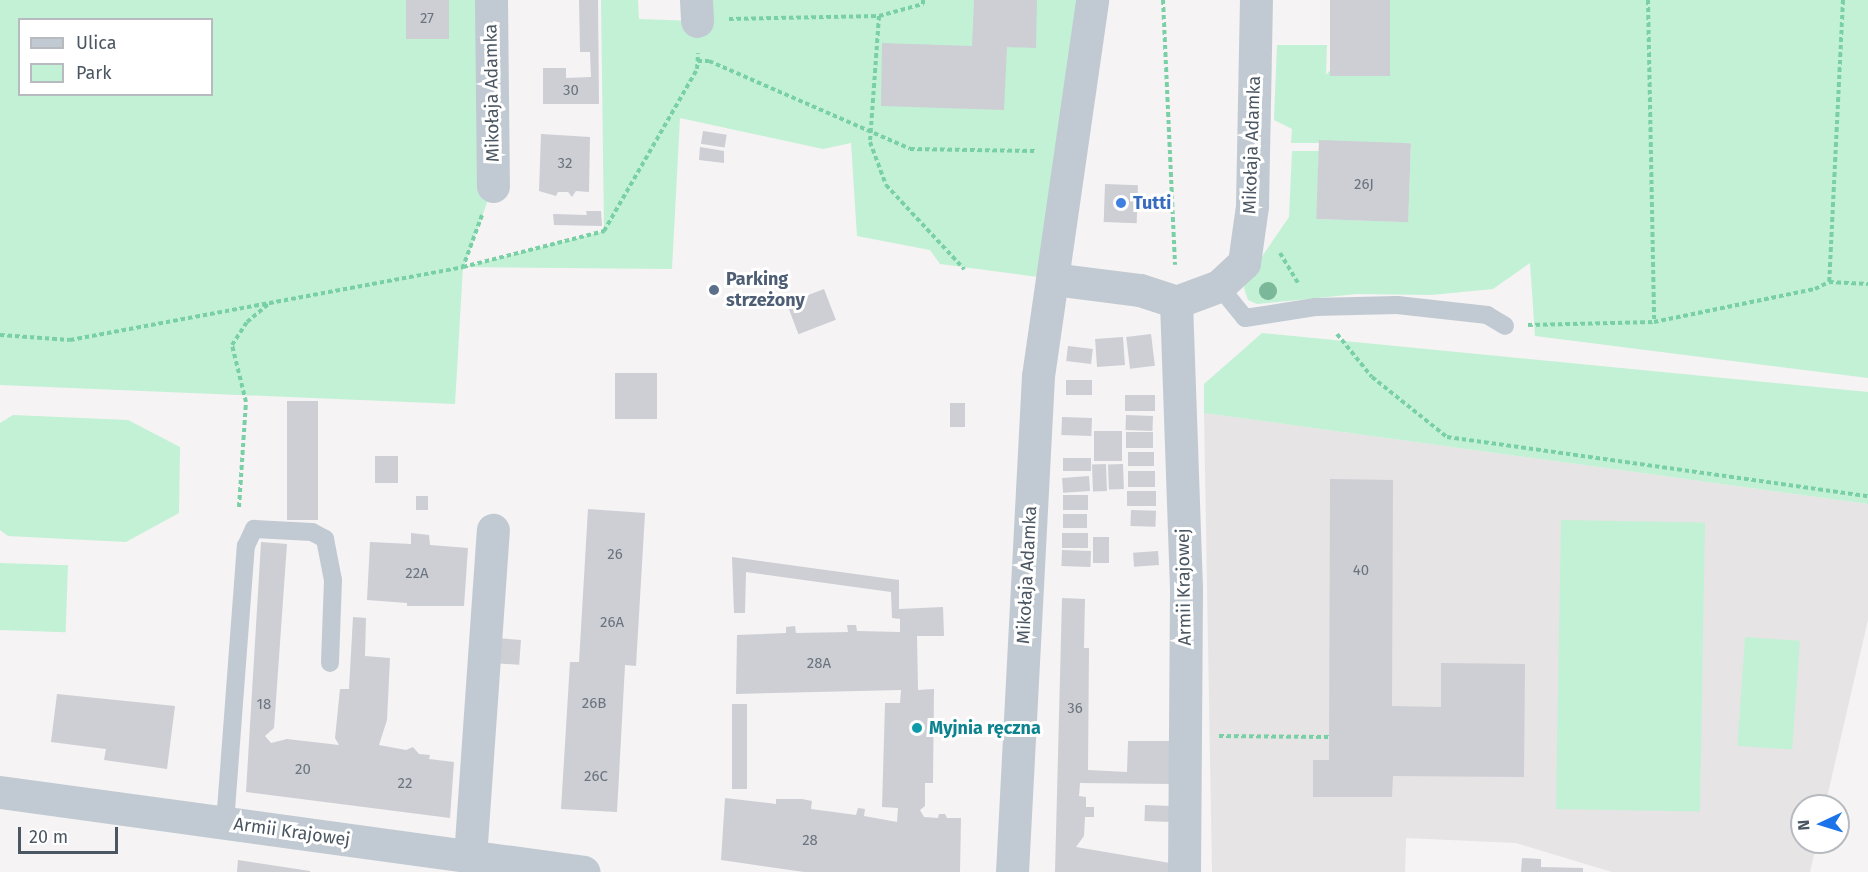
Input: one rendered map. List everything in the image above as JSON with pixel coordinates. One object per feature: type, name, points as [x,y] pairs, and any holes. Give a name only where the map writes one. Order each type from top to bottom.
[{"type":"street","name":"Mikołaja Adamka","points":[[491,0],[493,186]]},
{"type":"street","name":"Mikołaja Adamka","points":[[1012,872],[1038,376],[1073,154],[1092,0]]},
{"type":"street","name":"Mikołaja Adamka","points":[[1176,302],[1219,286],[1244,263],[1252,206],[1256,0]]},
{"type":"street","points":[[1053,279],[1140,290],[1176,302]]},
{"type":"street","name":"Armii Krajowej","points":[[1176,302],[1186,590],[1184,872]]},
{"type":"street","points":[[470,856],[493,530]]},
{"type":"street","name":"Armii Krajowej","points":[[0,792],[584,872]]},
{"type":"lane","points":[[1219,286],[1245,318],[1315,307],[1397,305],[1486,315],[1505,326]]},
{"type":"lane","points":[[225,823],[246,546],[254,528],[312,532],[325,539],[333,580],[330,663]]},
{"type":"path","points":[[697,10],[879,16],[923,4],[923,0]]},
{"type":"path","points":[[1163,0],[1176,302]]},
{"type":"path","points":[[1648,0],[1654,322]]},
{"type":"path","points":[[1829,282],[1843,0]]},
{"type":"path","points":[[879,16],[874,133],[870,142],[886,185],[964,269]]},
{"type":"path","points":[[0,335],[70,340],[463,267],[604,231],[697,69],[698,61],[709,61],[910,149],[1073,154]]},
{"type":"path","points":[[463,267],[493,186]]},
{"type":"path","points":[[1252,206],[1315,307],[1372,377],[1447,437],[1868,496]]},
{"type":"path","points":[[1505,326],[1654,322],[1815,290],[1829,282],[1868,284]]},
{"type":"path","points":[[232,345],[247,322],[270,303]]},
{"type":"path","points":[[1210,736],[1329,737]]},
{"type":"shaded area","points":[[1204,413],[1868,504],[1868,620],[1828,794],[1790,794],[1790,854],[1814,854],[1810,872],[1612,872],[1516,843],[1406,838],[1405,872],[1212,872]]},
{"type":"green space","points":[[0,0],[491,0],[493,186],[464,267],[604,231],[601,0],[638,0],[639,19],[696,21],[696,0],[1092,0],[1053,279],[940,264],[930,250],[857,236],[851,143],[823,149],[680,118],[672,269],[463,267],[455,404],[0,385]]},
{"type":"green space","points":[[1390,0],[1868,0],[1868,378],[1535,336],[1530,263],[1493,289],[1431,295],[1357,294],[1257,304],[1248,300],[1244,288],[1246,280],[1289,217],[1292,151],[1319,151],[1317,219],[1408,222],[1411,143],[1291,143],[1292,129],[1274,120],[1277,45],[1327,45],[1326,75]]},
{"type":"green space","points":[[1262,333],[1868,392],[1868,504],[1204,413],[1204,384]]},
{"type":"green space","points":[[13,415],[128,420],[180,447],[179,513],[126,542],[8,536],[0,530],[0,423]]},
{"type":"green space","points":[[1561,520],[1705,523],[1700,811],[1556,809]]},
{"type":"green space","points":[[0,563],[68,565],[66,632],[0,630]]},
{"type":"green space","points":[[1745,637],[1800,641],[1792,750],[1737,746]]},
{"type":"building","points":[[406,0],[449,0],[449,39],[406,39]]},
{"type":"building","points":[[579,0],[598,0],[599,104],[543,104],[543,68],[566,68],[566,78],[591,77],[590,52],[580,52]]},
{"type":"building","points":[[974,0],[1037,0],[1036,48],[1007,47],[1004,110],[881,106],[882,43],[972,46]]},
{"type":"building","points":[[1330,0],[1390,0],[1390,76],[1330,76]]},
{"type":"building","points":[[703,131],[727,135],[725,148],[701,144]]},
{"type":"building","points":[[541,134],[590,137],[589,192],[576,191],[572,197],[568,192],[558,192],[556,196],[539,191]]},
{"type":"building","points":[[1319,140],[1411,143],[1408,222],[1316,219]]},
{"type":"building","points":[[700,147],[724,151],[724,163],[699,160]]},
{"type":"building","name":"Tutti","points":[[1105,184],[1138,185],[1137,223],[1104,222]]},
{"type":"building","points":[[586,211],[601,211],[602,226],[554,225],[553,214],[587,215]]},
{"type":"building","points":[[824,289],[836,320],[798,334],[787,303]]},
{"type":"building","points":[[1151,334],[1155,366],[1130,369],[1126,337]]},
{"type":"building","points":[[1123,337],[1125,365],[1097,367],[1095,339]]},
{"type":"building","points":[[1068,346],[1093,349],[1091,364],[1066,361]]},
{"type":"building","points":[[615,373],[657,373],[657,419],[615,419]]},
{"type":"building","points":[[1066,380],[1092,380],[1092,395],[1066,395]]},
{"type":"building","points":[[1125,395],[1155,395],[1155,411],[1125,411]]},
{"type":"building","points":[[287,401],[318,401],[318,520],[287,520]]},
{"type":"building","points":[[950,403],[965,403],[965,427],[950,427]]},
{"type":"building","points":[[1126,415],[1153,416],[1152,431],[1125,430]]},
{"type":"building","points":[[1062,417],[1092,418],[1091,436],[1061,435]]},
{"type":"building","points":[[1094,431],[1122,431],[1122,461],[1094,461]]},
{"type":"building","points":[[1126,432],[1153,432],[1153,448],[1126,448]]},
{"type":"building","points":[[1128,452],[1154,452],[1154,466],[1128,466]]},
{"type":"building","points":[[375,456],[398,456],[398,483],[375,483]]},
{"type":"building","points":[[1063,458],[1091,458],[1091,471],[1063,471]]},
{"type":"building","points":[[1092,464],[1106,464],[1107,491],[1093,491]]},
{"type":"building","points":[[1123,464],[1124,489],[1109,490],[1108,465]]},
{"type":"building","points":[[1128,471],[1155,471],[1155,487],[1128,487]]},
{"type":"building","points":[[1089,476],[1090,491],[1063,493],[1062,478]]},
{"type":"building","points":[[1330,479],[1393,480],[1392,706],[1441,707],[1441,663],[1525,664],[1524,777],[1393,776],[1392,797],[1313,797],[1313,760],[1329,760]]},
{"type":"building","points":[[1127,491],[1156,491],[1156,506],[1127,506]]},
{"type":"building","points":[[1063,495],[1088,495],[1088,510],[1063,510]]},
{"type":"building","points":[[416,496],[428,496],[428,510],[416,510]]},
{"type":"building","points":[[588,509],[645,513],[636,666],[625,665],[617,812],[561,809],[570,662],[579,662]]},
{"type":"building","points":[[1131,510],[1156,511],[1155,527],[1130,526]]},
{"type":"building","points":[[1063,514],[1087,514],[1087,528],[1063,528]]},
{"type":"building","points":[[411,533],[429,535],[430,545],[468,548],[464,606],[407,606],[407,603],[367,600],[370,542],[411,544]]},
{"type":"building","points":[[1062,533],[1088,533],[1088,548],[1062,548]]},
{"type":"building","points":[[1093,537],[1109,537],[1109,563],[1093,563]]},
{"type":"building","points":[[261,542],[287,544],[274,728],[265,736],[271,743],[287,739],[339,745],[335,738],[340,689],[349,689],[353,617],[366,618],[365,656],[390,658],[387,720],[379,745],[406,750],[413,747],[419,754],[430,755],[429,759],[454,762],[450,818],[246,792]]},
{"type":"building","points":[[1062,550],[1091,551],[1090,567],[1061,566]]},
{"type":"building","points":[[1158,551],[1159,565],[1134,567],[1133,553]]},
{"type":"building","points":[[732,557],[899,580],[899,609],[943,607],[944,636],[917,636],[918,690],[934,689],[933,783],[925,783],[925,806],[920,810],[924,817],[938,818],[939,814],[945,814],[947,818],[961,818],[960,872],[804,872],[721,860],[725,798],[776,804],[776,799],[802,799],[812,801],[811,809],[856,815],[858,808],[865,809],[864,816],[897,822],[898,808],[882,807],[885,703],[900,703],[901,690],[736,694],[737,635],[786,633],[786,627],[795,626],[796,633],[848,632],[847,625],[856,625],[857,631],[900,632],[900,619],[892,618],[891,592],[746,572],[745,613],[734,613]]},
{"type":"building","points":[[1062,598],[1085,599],[1084,648],[1089,648],[1088,770],[1127,772],[1128,741],[1172,741],[1172,784],[1080,783],[1079,796],[1086,797],[1086,807],[1094,807],[1094,817],[1085,817],[1084,836],[1076,847],[1170,863],[1169,872],[1055,872]]},
{"type":"building","points":[[494,638],[521,640],[519,665],[492,663]]},
{"type":"building","points":[[57,694],[175,706],[167,769],[104,760],[106,749],[51,742]]},
{"type":"building","points":[[732,704],[747,704],[747,789],[732,789]]},
{"type":"building","points":[[1145,805],[1171,806],[1170,822],[1144,821]]},
{"type":"building","points":[[1522,858],[1541,859],[1541,867],[1583,868],[1583,872],[1521,872]]},
{"type":"building","points":[[238,860],[310,871],[310,872],[237,872]]},
{"type":"place","name":"Tutti","points":[[1121,203]]},
{"type":"place","name":"Parking strzeżony","points":[[714,290]]},
{"type":"place","name":"Myjnia ręczna","points":[[917,728]]}]
